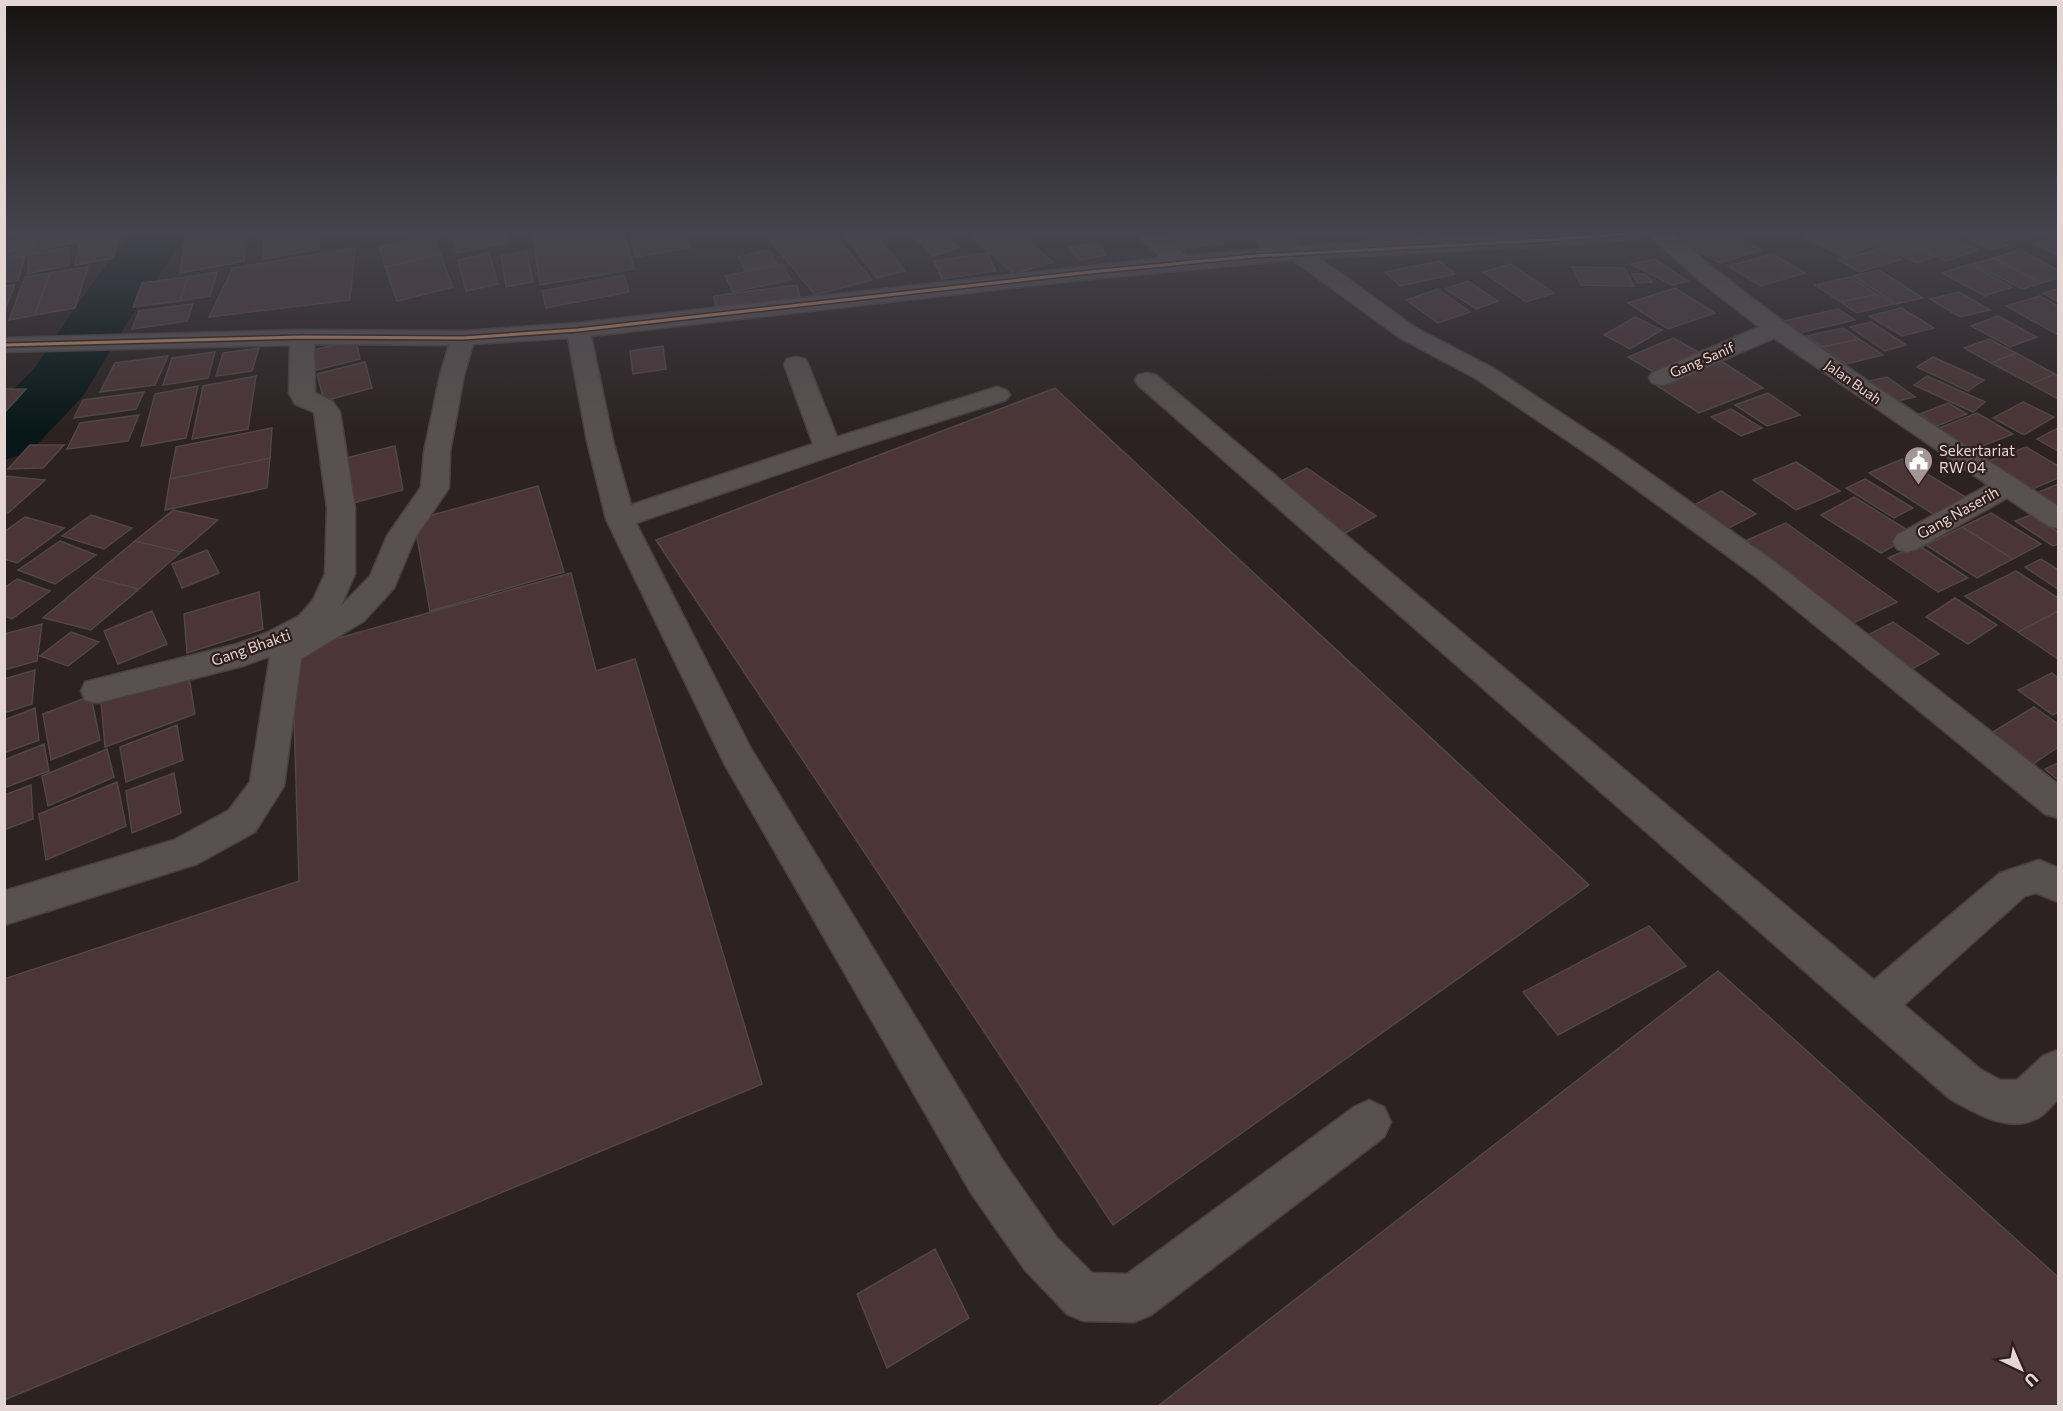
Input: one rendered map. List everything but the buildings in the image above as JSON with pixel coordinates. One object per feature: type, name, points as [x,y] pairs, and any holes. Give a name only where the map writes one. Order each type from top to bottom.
[{"type":"street","points":[[5,346],[302,336],[463,338],[578,330],[858,299]]},
{"type":"street","points":[[1358,299],[1408,333],[1484,373],[1608,456],[1765,569],[2058,804]]},
{"type":"street","name":"Jalan Buah","points":[[1738,299],[1918,427],[2010,485],[2058,519]]},
{"type":"street","name":"Gang Sanif","points":[[1661,378],[1776,328]]},
{"type":"street","points":[[578,330],[600,441],[620,519],[737,755],[987,1177],[1041,1254],[1076,1291],[1084,1297],[1134,1298],[1369,1122]]},
{"type":"street","name":"Gang Bhakti","points":[[97,691],[243,654],[277,642],[310,624],[326,605],[340,574],[341,508],[327,412],[323,406],[304,399],[302,393],[302,336]]},
{"type":"street","points":[[4,908],[184,853],[242,821],[267,786],[286,655],[353,613],[383,581],[401,536],[435,488],[437,452],[452,375],[463,338]]},
{"type":"street","points":[[796,364],[828,448]]},
{"type":"street","points":[[1147,380],[1965,1084],[1996,1101],[2025,1102],[2058,1070]]},
{"type":"street","points":[[620,519],[828,448],[997,395]]},
{"type":"street","name":"Gang Naserih","points":[[1907,542],[2010,485]]},
{"type":"street","points":[[1873,1006],[2013,884],[2039,876],[2058,886]]},
{"type":"waterway","points":[[4,438],[59,382],[112,299]]},
{"type":"transit line","points":[[4,345],[302,337],[463,338],[578,330],[863,299]]},
{"type":"place","name":"Sekertariat RW 04","points":[[1918,486]]}]
